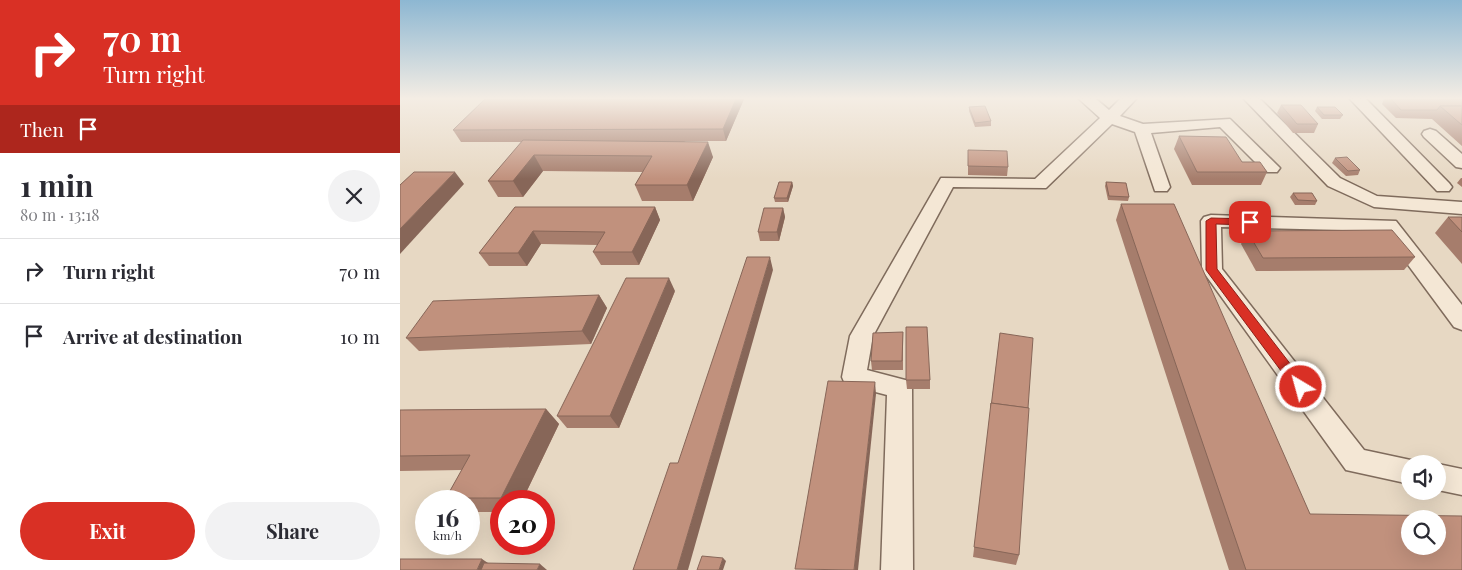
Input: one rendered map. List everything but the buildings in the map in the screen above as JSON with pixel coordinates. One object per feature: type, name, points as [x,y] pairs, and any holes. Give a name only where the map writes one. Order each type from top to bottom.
[{"type":"lane","points":[[898,570],[900,388],[854,377],[862,336],[947,182],[1040,184],[1102,126]]},
{"type":"lane","points":[[1132,126],[1142,129],[1182,126]]},
{"type":"lane","points":[[1228,126],[1271,168]]},
{"type":"lane","points":[[1277,126],[1334,182],[1374,201],[1462,208]]},
{"type":"lane","points":[[1383,126],[1443,187]]},
{"type":"lane","points":[[1142,129],[1161,187]]},
{"type":"lane","points":[[1430,134],[1462,163]]},
{"type":"lane","points":[[1401,469],[1356,461],[1212,270],[1211,221],[1389,225],[1462,321]]},
{"type":"lane","points":[[1446,479],[1462,482]]},
{"type":"route","points":[[1250,222],[1211,221],[1212,270],[1301,387]]}]
